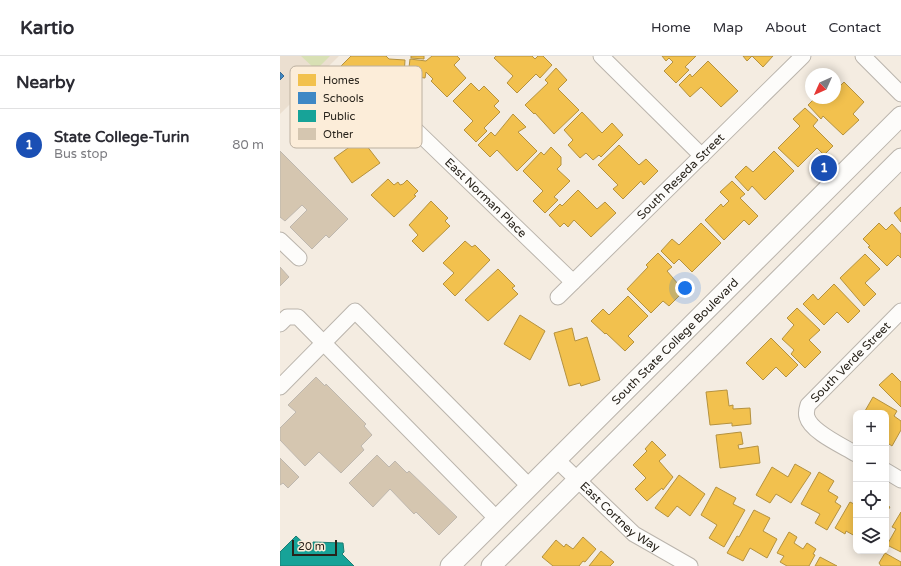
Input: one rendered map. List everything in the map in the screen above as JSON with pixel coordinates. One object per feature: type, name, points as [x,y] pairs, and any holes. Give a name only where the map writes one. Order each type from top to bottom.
[{"type":"main road","name":"South State College Boulevard","points":[[450,566],[901,116]]},
{"type":"main road","points":[[491,566],[901,158]]},
{"type":"street","points":[[601,56],[702,156]]},
{"type":"street","name":"South Reseda Street","points":[[558,297],[803,56]]},
{"type":"street","points":[[863,56],[901,94]]},
{"type":"street","name":"East Norman Place","points":[[422,136],[573,282]]},
{"type":"street","points":[[280,240],[299,258]]},
{"type":"street","points":[[280,387],[355,311],[530,487]]},
{"type":"street","name":"South Verde Street","points":[[853,452],[823,435],[811,426],[806,417],[808,405],[815,396],[901,311]]},
{"type":"street","points":[[280,324],[287,317],[298,317],[497,519]]},
{"type":"street","name":"East Cortney Way","points":[[557,460],[634,534],[690,566]]},
{"type":"street","points":[[889,473],[901,480]]},
{"type":"shaded area","points":[[280,56],[339,56],[329,66],[290,66],[290,104],[280,114]]},
{"type":"green space","points":[[301,56],[330,56],[320,66],[312,66]]},
{"type":"building: Homes","points":[[351,56],[386,56],[389,59],[405,60],[405,66],[341,66]]},
{"type":"building: Homes","points":[[411,56],[424,56],[424,59],[411,58]]},
{"type":"building: Homes","points":[[432,56],[457,56],[460,59],[454,65],[466,78],[447,97],[431,81],[433,79],[426,72],[425,78],[422,78],[422,66],[409,66],[410,59],[426,61]]},
{"type":"building: Homes","points":[[496,56],[532,56],[535,59],[538,56],[543,56],[552,65],[540,78],[536,74],[517,93],[507,83],[513,76],[494,58]]},
{"type":"building: Homes","points":[[662,56],[696,56],[685,67],[689,70],[676,83],[664,71],[673,62],[669,58],[666,61]]},
{"type":"building: Homes","points":[[743,56],[752,56],[747,61]]},
{"type":"building: Homes","points":[[752,56],[773,56],[763,67]]},
{"type":"building: Homes","points":[[708,61],[738,91],[721,107],[701,87],[690,97],[679,85],[690,74],[692,77]]},
{"type":"building: Homes","points":[[556,68],[567,80],[558,89],[579,110],[554,134],[535,113],[534,114],[525,105],[548,83],[545,80]]},
{"type":"building: Homes","points":[[844,82],[864,102],[853,114],[859,120],[843,135],[823,116],[821,119],[808,105],[841,104],[841,85]]},
{"type":"building: Homes","points":[[471,83],[479,91],[484,86],[499,101],[494,106],[500,112],[484,128],[487,131],[476,142],[464,130],[473,121],[453,101]]},
{"type":"building: Homes","points":[[805,108],[818,120],[813,126],[833,146],[824,155],[817,148],[798,167],[778,148],[800,126],[793,119]]},
{"type":"building: Homes","points":[[582,112],[602,133],[612,123],[623,135],[601,157],[599,155],[593,160],[586,153],[580,158],[568,145],[573,140],[564,130]]},
{"type":"building: Homes","points":[[513,114],[526,127],[518,132],[537,151],[517,171],[497,150],[490,157],[478,145],[491,132],[495,136]]},
{"type":"building: Homes","points":[[619,145],[639,165],[646,159],[658,171],[644,185],[641,181],[623,199],[613,189],[618,185],[598,165]]},
{"type":"building: Homes","points":[[551,147],[561,157],[561,165],[557,169],[570,181],[554,197],[558,200],[545,213],[533,201],[543,191],[523,171],[541,152],[544,155]]},
{"type":"building: Homes","points":[[348,148],[368,148],[380,163],[352,183],[334,158]]},
{"type":"building: Homes","points":[[774,151],[794,171],[765,200],[752,186],[748,191],[735,177],[746,166],[753,172]]},
{"type":"building: Homes","points":[[388,179],[394,185],[398,182],[400,185],[403,184],[407,180],[418,191],[414,195],[416,196],[394,217],[371,195]]},
{"type":"building: Homes","points":[[732,181],[745,194],[740,198],[758,216],[749,225],[744,220],[724,240],[705,220],[721,204],[723,207],[729,201],[720,192]]},
{"type":"building: Homes","points":[[578,190],[597,209],[605,202],[616,213],[591,237],[574,220],[568,227],[564,223],[560,227],[549,215],[560,204],[562,206]]},
{"type":"building: Homes","points":[[431,201],[448,218],[445,221],[450,226],[423,252],[412,241],[418,235],[409,225]]},
{"type":"building: Homes","points":[[901,207],[901,222],[894,213]]},
{"type":"building: Homes","points":[[701,223],[721,243],[692,272],[679,259],[674,264],[661,251],[672,239],[679,245]]},
{"type":"building: Homes","points":[[879,223],[886,230],[892,224],[901,234],[901,258],[898,255],[887,266],[868,247],[870,246],[863,239]]},
{"type":"building: Homes","points":[[465,241],[472,247],[475,245],[490,260],[455,296],[443,284],[454,273],[443,263]]},
{"type":"building: Homes","points":[[658,253],[672,267],[667,271],[684,291],[669,306],[663,301],[651,313],[627,289],[648,267],[646,265]]},
{"type":"building: Homes","points":[[865,254],[880,269],[865,283],[876,294],[864,306],[840,278]]},
{"type":"building: Homes","points":[[498,269],[515,286],[512,288],[518,294],[488,321],[465,300]]},
{"type":"building: Homes","points":[[834,284],[860,311],[848,323],[837,312],[824,325],[803,304],[813,294],[818,300]]},
{"type":"building: Homes","points":[[628,296],[648,316],[628,336],[634,342],[625,351],[591,321],[603,309],[609,315]]},
{"type":"building: Homes","points":[[797,308],[820,330],[809,340],[821,352],[805,368],[791,354],[794,350],[782,339],[794,325],[787,318]]},
{"type":"building: Homes","points":[[520,315],[545,331],[530,360],[504,344]]},
{"type":"building: Homes","points":[[572,328],[575,341],[587,337],[600,380],[581,386],[580,383],[569,386],[554,333]]},
{"type":"building: Homes","points":[[771,338],[798,365],[786,377],[776,367],[763,380],[746,363]]},
{"type":"building: Homes","points":[[892,373],[901,382],[901,407],[879,385]]},
{"type":"building: Homes","points":[[727,390],[729,406],[733,405],[733,409],[750,408],[751,424],[732,426],[732,423],[710,425],[706,392]]},
{"type":"building: Homes","points":[[873,397],[897,411],[894,416],[901,421],[901,430],[892,446],[889,444],[889,410],[866,410]]},
{"type":"building: Homes","points":[[741,432],[743,444],[738,445],[739,449],[758,446],[760,463],[720,468],[716,435]]},
{"type":"building: Homes","points":[[652,441],[666,455],[659,461],[673,477],[663,490],[662,488],[647,501],[635,489],[646,478],[633,465],[647,451],[645,449]]},
{"type":"building: Homes","points":[[795,464],[811,473],[791,503],[776,494],[770,503],[756,495],[772,467],[788,477]]},
{"type":"building: Homes","points":[[819,472],[834,481],[828,491],[838,497],[835,502],[841,506],[827,530],[815,523],[820,514],[801,504]]},
{"type":"building: Homes","points":[[679,475],[705,494],[690,516],[677,506],[668,517],[655,508]]},
{"type":"building: Homes","points":[[716,487],[736,498],[733,504],[745,510],[724,547],[709,538],[717,525],[701,515]]},
{"type":"building: Homes","points":[[850,502],[853,504],[853,535],[846,531],[845,534],[835,528]]},
{"type":"building: Homes","points":[[754,510],[770,518],[763,531],[777,539],[767,558],[750,548],[743,561],[727,553],[737,536],[739,537]]},
{"type":"building: Homes","points":[[901,512],[901,552],[889,546],[889,541],[896,529],[892,527]]},
{"type":"building: Homes","points":[[789,532],[797,537],[794,543],[803,549],[807,543],[816,549],[813,554],[815,555],[809,566],[787,566],[780,562],[784,556],[777,553]]},
{"type":"building: Homes","points":[[583,537],[596,549],[585,562],[583,561],[579,566],[553,566],[542,557],[556,540],[564,547],[566,544],[573,549]]},
{"type":"building: Homes","points":[[601,551],[614,562],[610,566],[589,566]]},
{"type":"building: Homes","points":[[884,554],[887,554],[901,562],[901,566],[881,566],[879,563]]},
{"type":"building: Homes","points":[[820,557],[837,566],[815,566]]},
{"type":"building: Schools","points":[[280,72],[284,76],[280,80]]},
{"type":"building: Public","points":[[296,536],[312,551],[313,542],[343,543],[344,552],[342,554],[354,566],[280,566],[280,552]]},
{"type":"building: Other","points":[[280,151],[348,219],[329,238],[326,235],[312,249],[290,227],[307,210],[302,205],[285,221],[280,217]]},
{"type":"building: Other","points":[[280,267],[289,277],[280,286]]},
{"type":"building: Other","points":[[316,377],[325,386],[326,384],[366,424],[364,426],[372,435],[361,446],[364,450],[341,473],[319,452],[305,466],[280,440],[280,428],[296,412],[288,405]]},
{"type":"building: Other","points":[[377,455],[389,467],[395,461],[407,473],[409,471],[457,517],[439,535],[416,512],[414,514],[390,489],[373,507],[349,483]]},
{"type":"building: Other","points":[[280,458],[299,477],[288,488],[283,483],[280,485]]},
{"type":"place","name":"State College-Turin","points":[[824,168]]}]
